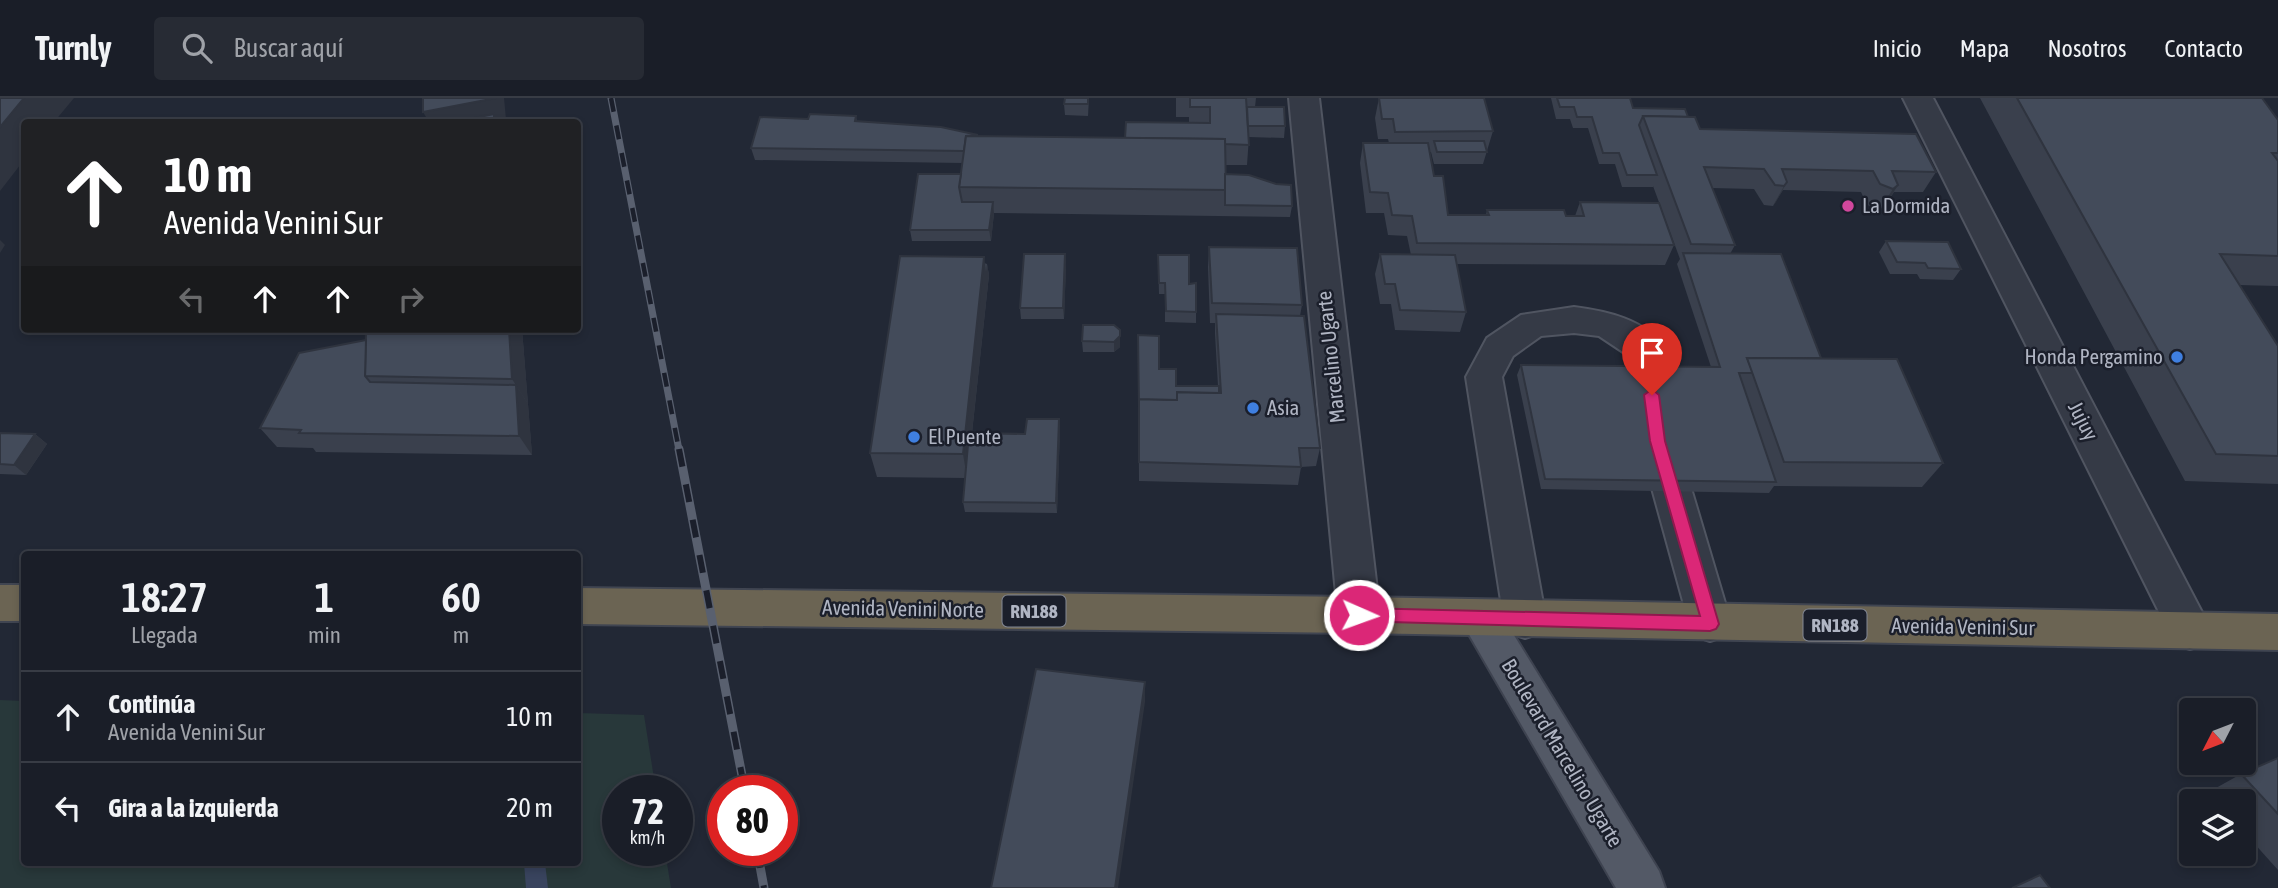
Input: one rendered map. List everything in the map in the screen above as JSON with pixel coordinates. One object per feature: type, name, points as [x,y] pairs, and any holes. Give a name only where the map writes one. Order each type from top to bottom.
[{"type":"highway","points":[[0,603],[21,603]]},
{"type":"highway","name":"Avenida Venini Norte","points":[[581,606],[1359,615],[1481,619]]},
{"type":"highway","name":"Avenida Venini Sur","points":[[1481,619],[2278,632]]},
{"type":"main road","name":"Boulevard Marcelino Ugarte","points":[[1481,619],[1643,888]]},
{"type":"street","name":"Marcelino Ugarte","points":[[1304,98],[1359,615]]},
{"type":"street","name":"Jujuy","points":[[1918,98],[2190,631]]},
{"type":"street","points":[[1525,620],[1484,377],[1500,347],[1533,324],[1574,320],[1607,324],[1646,349],[1658,441],[1710,624]]},
{"type":"shaded area","points":[[0,700],[21,701],[21,866],[581,866],[581,713],[644,715],[653,775],[602,775],[602,866],[667,866],[671,888],[0,888]]},
{"type":"building","points":[[0,98],[24,98],[0,127]]},
{"type":"building","points":[[423,98],[496,98],[423,112]]},
{"type":"building","points":[[1065,98],[1088,98],[1088,104],[1064,104]]},
{"type":"building","points":[[1190,98],[1246,98],[1249,145],[1225,144],[1225,139],[1125,138],[1126,122],[1210,123],[1210,107],[1190,107]]},
{"type":"building","points":[[1379,98],[1484,98],[1493,131],[1395,132],[1393,119],[1382,119]]},
{"type":"building","points":[[1557,98],[1630,98],[1633,108],[1685,109],[1688,117],[1643,116],[1639,125],[1657,175],[1627,175],[1619,153],[1603,153],[1592,117],[1577,117],[1574,107],[1560,107]]},
{"type":"building","name":"Honda Pergamino","points":[[2017,98],[2262,98],[2278,120],[2278,153],[2272,153],[2278,161],[2278,256],[2220,254],[2278,346],[2278,456],[2216,454]]},
{"type":"building","points":[[1247,107],[1284,107],[1285,126],[1248,126]]},
{"type":"building","points":[[494,114],[494,119],[470,119]]},
{"type":"building","points":[[810,114],[856,116],[855,121],[941,127],[978,135],[966,136],[964,151],[751,148],[760,117],[808,119]]},
{"type":"building","points":[[1643,116],[1695,117],[1700,129],[1916,134],[1936,172],[1892,171],[1898,185],[1893,189],[1880,184],[1873,171],[1782,169],[1787,182],[1784,186],[1775,185],[1764,169],[1704,167],[1735,245],[1691,244]]},
{"type":"building","points":[[966,136],[1225,139],[1226,190],[959,187]]},
{"type":"building","points":[[1434,141],[1484,141],[1487,152],[1437,152]]},
{"type":"building","points":[[1363,143],[1428,143],[1434,176],[1443,176],[1448,215],[1489,215],[1487,210],[1564,210],[1566,216],[1584,216],[1580,202],[1659,203],[1674,245],[1417,243],[1412,216],[1392,215],[1388,193],[1370,192]]},
{"type":"building","points":[[918,174],[961,174],[959,187],[962,202],[993,202],[989,230],[910,230]]},
{"type":"building","points":[[1225,174],[1249,175],[1276,184],[1291,185],[1292,206],[1225,205]]},
{"type":"building","points":[[1886,241],[1948,242],[1961,269],[1928,268],[1925,263],[1897,262]]},
{"type":"building","points":[[1209,247],[1297,248],[1302,305],[1212,303]]},
{"type":"building","points":[[1683,253],[1781,254],[1821,358],[1747,358],[1753,373],[1739,373],[1776,482],[1545,479],[1521,365],[1720,367]]},
{"type":"building","points":[[1024,254],[1065,254],[1063,308],[1020,308]]},
{"type":"building","points":[[1380,254],[1455,255],[1466,312],[1400,310],[1395,284],[1385,284]]},
{"type":"building","points":[[1158,255],[1189,255],[1189,284],[1196,283],[1196,312],[1166,311],[1165,283],[1159,283]]},
{"type":"building","points":[[900,256],[984,257],[963,454],[870,453]]},
{"type":"building","points":[[1216,314],[1304,316],[1320,448],[1299,448],[1301,467],[1139,462],[1139,399],[1177,400],[1177,392],[1221,393]]},
{"type":"building","points":[[1083,325],[1114,325],[1120,330],[1120,336],[1114,342],[1082,341]]},
{"type":"building","points":[[366,333],[509,333],[512,379],[365,376]]},
{"type":"building","points":[[1138,335],[1159,336],[1159,369],[1176,369],[1176,386],[1219,386],[1219,393],[1177,392],[1177,400],[1139,399],[1139,407]]},
{"type":"building","points":[[366,340],[365,376],[370,382],[516,385],[519,436],[299,433],[301,430],[260,428],[299,353]]},
{"type":"building","points":[[1747,358],[1897,359],[1943,463],[1784,462]]},
{"type":"building","points":[[1027,419],[1059,419],[1056,503],[963,502],[969,433],[1025,434]]},
{"type":"building","points":[[0,433],[35,434],[14,465],[0,464]]},
{"type":"building","points":[[1036,669],[1145,682],[1115,888],[991,888]]},
{"type":"building","points":[[2278,758],[2278,814],[2242,775],[2256,775],[2256,768]]},
{"type":"building","points":[[2040,875],[2050,888],[2012,888]]},
{"type":"waterway","points":[[535,866],[537,888]]},
{"type":"railway","points":[[611,98],[679,450]]},
{"type":"railway","points":[[679,449],[742,775]]},
{"type":"railway","points":[[760,866],[764,888]]},
{"type":"place","name":"La Dormida","points":[[1848,206]]},
{"type":"place","name":"Honda Pergamino","points":[[2177,357]]},
{"type":"place","name":"Asia","points":[[1253,408]]},
{"type":"place","name":"El Puente","points":[[914,437]]},
{"type":"route","points":[[1359,615],[1710,624],[1658,441],[1652,395]]}]
